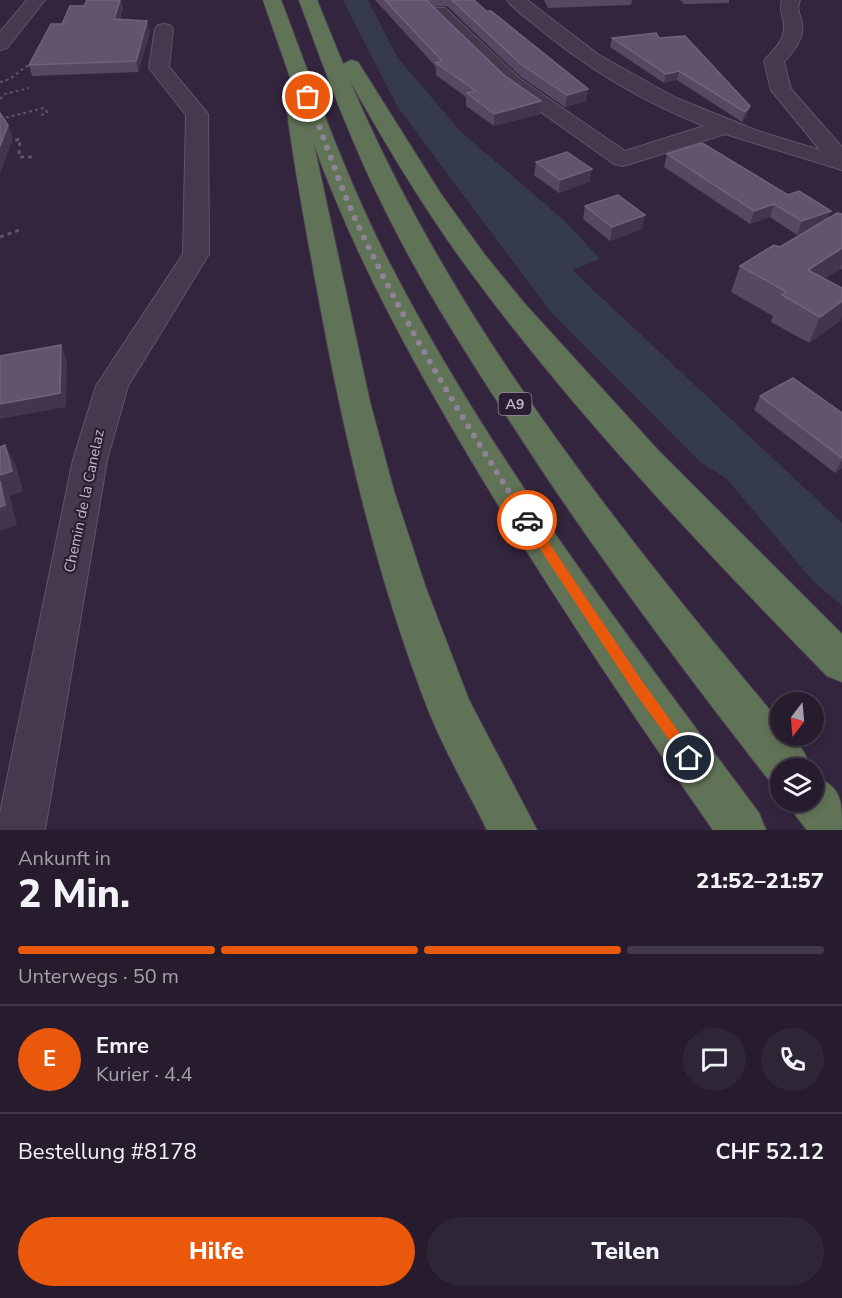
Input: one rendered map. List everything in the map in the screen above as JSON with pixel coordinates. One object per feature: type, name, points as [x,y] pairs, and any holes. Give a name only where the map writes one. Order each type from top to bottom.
[{"type":"highway","points":[[272,0],[358,225],[432,366],[558,568],[637,686],[742,830]]},
{"type":"highway","name":"A9","points":[[308,0],[352,113],[392,199],[417,249],[465,327],[526,422],[594,517],[703,662],[780,758]]},
{"type":"highway","points":[[313,0],[398,147],[457,236],[504,297],[567,372],[654,469],[766,588],[842,662]]},
{"type":"highway","points":[[291,54],[304,158],[354,402],[376,491],[406,588],[451,711],[513,830]]},
{"type":"highway","points":[[823,812],[838,830]]},
{"type":"street","points":[[0,44],[36,0]]},
{"type":"street","points":[[516,0],[564,40],[609,71],[672,105],[723,127],[784,148],[842,162]]},
{"type":"street","points":[[789,1],[788,9],[794,25],[790,44],[774,61],[781,90],[842,162]]},
{"type":"street","points":[[439,12],[513,82],[622,159],[723,127]]},
{"type":"street","name":"Chemin de la Canelaz","points":[[21,830],[90,460],[112,386],[196,254],[198,114],[159,68],[164,28]]},
{"type":"path","points":[[0,82],[6,82],[28,64],[39,63]]},
{"type":"path","points":[[0,99],[5,94],[29,88]]},
{"type":"path","points":[[0,119],[44,108],[47,112],[40,116]]},
{"type":"path","points":[[0,145],[20,140],[19,157],[32,157]]},
{"type":"path","points":[[0,237],[19,230]]},
{"type":"shaded area","points":[[343,0],[368,0],[397,57],[460,131],[566,222],[600,259],[572,270],[842,523],[842,606],[814,582],[726,478],[701,463],[550,311],[397,106]]},
{"type":"building","points":[[87,0],[120,0],[114,19],[147,21],[136,61],[29,65],[51,24],[62,24],[70,6],[84,6]]},
{"type":"building","points":[[385,0],[428,0],[505,76],[541,101],[494,114],[467,93],[476,91],[436,63],[442,61]]},
{"type":"building","points":[[452,0],[474,0],[486,11],[491,11],[588,89],[567,95],[522,65]]},
{"type":"building","points":[[656,33],[659,38],[685,36],[750,106],[745,112],[679,71],[666,74],[612,38]]},
{"type":"building","points":[[0,113],[8,125],[0,146]]},
{"type":"building","points":[[702,143],[788,195],[799,191],[831,211],[802,221],[774,204],[754,211],[667,154]]},
{"type":"building","points":[[567,152],[592,169],[560,180],[536,162]]},
{"type":"building","points":[[618,195],[645,215],[612,227],[585,206]]},
{"type":"building","points":[[837,213],[842,214],[842,248],[808,270],[842,288],[842,301],[820,317],[782,295],[787,292],[740,266],[774,245],[780,247]]},
{"type":"building","points":[[61,345],[60,393],[0,404],[0,356]]},
{"type":"building","points":[[793,378],[842,413],[842,458],[760,396]]},
{"type":"building","points":[[5,445],[12,471],[0,475],[0,447]]},
{"type":"building","points":[[0,481],[5,505],[0,507]]},
{"type":"way so far","points":[[308,97],[358,225],[403,313],[468,427],[527,520]]},
{"type":"route","points":[[527,520],[637,686],[689,758]]}]
